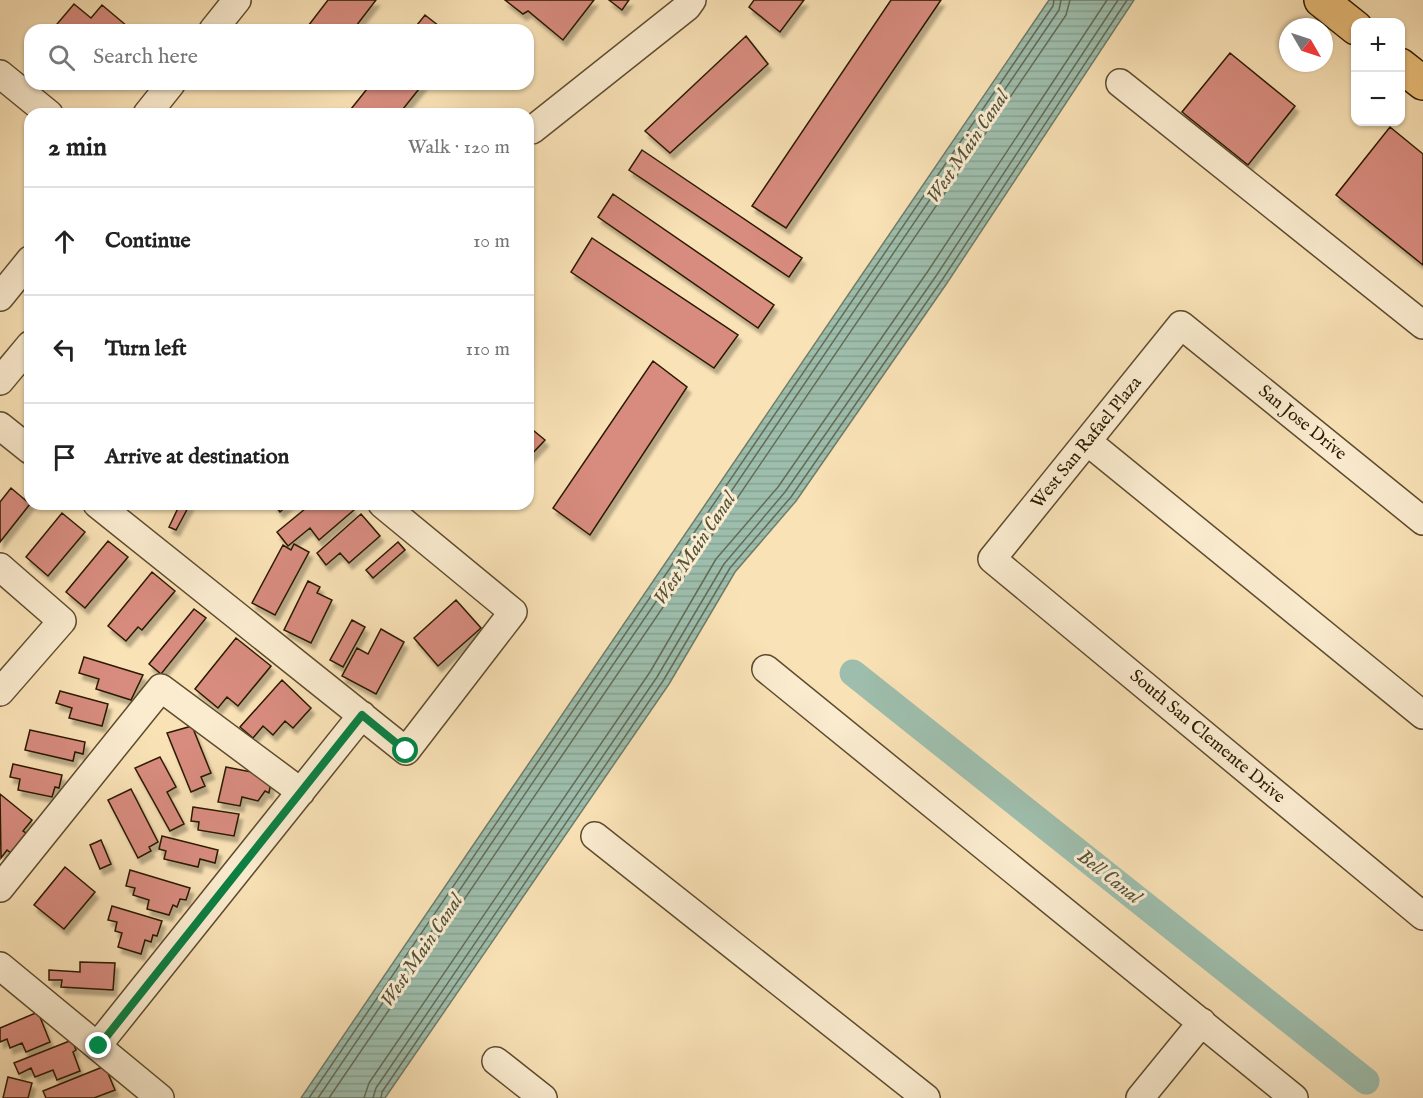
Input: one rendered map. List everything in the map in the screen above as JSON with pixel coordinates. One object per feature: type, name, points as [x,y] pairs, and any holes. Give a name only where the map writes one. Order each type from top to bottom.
[{"type":"main road","points":[[1321,0],[1351,24]]},
{"type":"main road","points":[[1405,68],[1423,83]]},
{"type":"street","points":[[534,128],[687,7],[692,0]]},
{"type":"street","points":[[0,74],[42,108]]},
{"type":"street","points":[[1120,83],[1423,325]]},
{"type":"street","points":[[152,108],[166,90]]},
{"type":"street","points":[[0,297],[24,267]]},
{"type":"street","name":"West San Rafael Plaza","points":[[992,559],[1181,325]]},
{"type":"street","name":"San Jose Drive","points":[[1181,325],[1423,521]]},
{"type":"street","points":[[0,381],[24,352]]},
{"type":"street","points":[[0,426],[24,445]]},
{"type":"street","points":[[1088,442],[1423,715]]},
{"type":"street","points":[[105,510],[406,751],[513,612],[389,510]]},
{"type":"street","name":"South San Clemente Drive","points":[[992,559],[1423,916]]},
{"type":"street","points":[[0,567],[62,621],[0,692]]},
{"type":"street","points":[[766,669],[1294,1098]]},
{"type":"street","points":[[0,888],[161,688],[301,792]]},
{"type":"street","points":[[99,1046],[362,715]]},
{"type":"street","points":[[595,836],[926,1098]]},
{"type":"street","points":[[0,966],[160,1098]]},
{"type":"street","points":[[1140,1098],[1202,1022]]},
{"type":"street","points":[[495,1061],[543,1098]]},
{"type":"water","name":"West Main Canal","points":[[1049,0],[1134,0],[947,283],[796,501],[735,572],[669,684],[385,1098],[301,1098]]},
{"type":"building","points":[[328,0],[376,0],[358,24],[310,24]]},
{"type":"building","points":[[505,0],[594,0],[563,40],[528,11],[523,14]]},
{"type":"building","points":[[609,0],[629,0],[622,10]]},
{"type":"building","points":[[754,0],[804,0],[780,32],[749,7]]},
{"type":"building","points":[[891,0],[941,0],[786,228],[752,206]]},
{"type":"building","points":[[74,4],[91,18],[102,5],[125,24],[57,24]]},
{"type":"building","points":[[425,15],[436,24],[418,24]]},
{"type":"building","points":[[746,36],[768,64],[670,153],[645,131]]},
{"type":"building","points":[[1230,53],[1295,106],[1248,165],[1182,112]]},
{"type":"building","points":[[366,90],[418,90],[404,108],[352,108]]},
{"type":"building","points":[[1390,127],[1423,154],[1423,265],[1336,195]]},
{"type":"building","points":[[642,150],[802,258],[789,277],[629,170]]},
{"type":"building","points":[[613,194],[774,305],[758,328],[598,217]]},
{"type":"building","points":[[592,238],[738,335],[714,368],[571,272]]},
{"type":"building","points":[[653,361],[687,387],[590,535],[553,508]]},
{"type":"building","points":[[534,431],[545,440],[534,452]]},
{"type":"building","points":[[11,488],[24,499],[25,510],[0,542],[0,502]]},
{"type":"building","points":[[177,510],[187,510],[176,530],[169,527]]},
{"type":"building","points":[[304,510],[354,510],[319,540],[310,528],[288,546],[277,532]]},
{"type":"building","points":[[62,513],[85,532],[48,576],[26,557]]},
{"type":"building","points":[[361,514],[380,536],[349,563],[340,553],[326,565],[317,553]]},
{"type":"building","points":[[108,541],[128,557],[85,608],[66,592]]},
{"type":"building","points":[[398,542],[405,550],[373,578],[366,570]]},
{"type":"building","points":[[294,544],[309,552],[275,615],[252,603],[283,545],[291,550]]},
{"type":"building","points":[[152,572],[175,591],[142,630],[138,627],[126,641],[108,626]]},
{"type":"building","points":[[308,581],[320,587],[317,593],[332,600],[311,643],[284,630]]},
{"type":"building","points":[[456,600],[481,628],[438,666],[414,638]]},
{"type":"building","points":[[194,609],[206,618],[161,674],[149,664]]},
{"type":"building","points":[[352,620],[365,627],[343,667],[330,660]]},
{"type":"building","points":[[381,629],[404,642],[376,694],[342,676],[357,648],[368,654]]},
{"type":"building","points":[[236,638],[271,666],[238,706],[227,697],[218,708],[195,689]]},
{"type":"building","points":[[84,657],[143,675],[131,700],[96,689],[99,679],[79,673]]},
{"type":"building","points":[[282,680],[311,708],[293,728],[285,721],[273,735],[263,726],[253,738],[240,727]]},
{"type":"building","points":[[60,691],[108,704],[102,726],[69,718],[72,708],[56,703]]},
{"type":"building","points":[[192,726],[211,773],[201,777],[205,786],[191,792],[167,733]]},
{"type":"building","points":[[30,730],[85,742],[83,754],[75,752],[73,761],[25,750]]},
{"type":"building","points":[[160,757],[176,787],[167,792],[184,824],[170,831],[135,768]]},
{"type":"building","points":[[13,764],[62,775],[59,788],[55,787],[52,797],[18,790],[20,779],[10,777]]},
{"type":"building","points":[[226,767],[272,776],[269,793],[265,791],[258,801],[242,797],[240,806],[218,802]]},
{"type":"building","points":[[131,789],[158,842],[149,847],[151,851],[138,858],[108,800]]},
{"type":"building","points":[[0,794],[32,820],[23,831],[26,833],[11,853],[7,850],[1,858]]},
{"type":"building","points":[[193,807],[239,814],[234,836],[198,830],[199,822],[191,821]]},
{"type":"building","points":[[162,836],[218,850],[215,863],[200,859],[198,867],[164,859],[166,851],[159,849]]},
{"type":"building","points":[[101,840],[111,864],[100,869],[90,845]]},
{"type":"building","points":[[65,867],[95,892],[64,929],[34,905]]},
{"type":"building","points":[[130,870],[190,888],[186,900],[180,899],[177,907],[173,905],[169,915],[147,909],[149,900],[133,895],[135,888],[126,886]]},
{"type":"building","points":[[112,906],[162,921],[157,936],[153,935],[151,942],[145,940],[141,954],[118,947],[122,933],[115,931],[117,922],[108,920]]},
{"type":"building","points":[[80,962],[115,963],[113,990],[61,987],[62,980],[49,980],[49,970],[80,972]]},
{"type":"building","points":[[38,1012],[50,1042],[26,1052],[22,1043],[10,1048],[7,1039],[0,1042],[0,1028]]},
{"type":"building","points":[[72,1040],[76,1050],[73,1052],[80,1071],[57,1080],[53,1070],[35,1077],[31,1068],[19,1074],[14,1063]]},
{"type":"building","points":[[105,1066],[115,1090],[94,1098],[46,1098],[43,1091]]},
{"type":"building","points":[[8,1077],[32,1083],[28,1098],[3,1098]]},
{"type":"waterway","name":"Bell Canal","points":[[853,673],[1366,1081]]},
{"type":"route","points":[[99,1046],[362,715],[406,751]]}]
